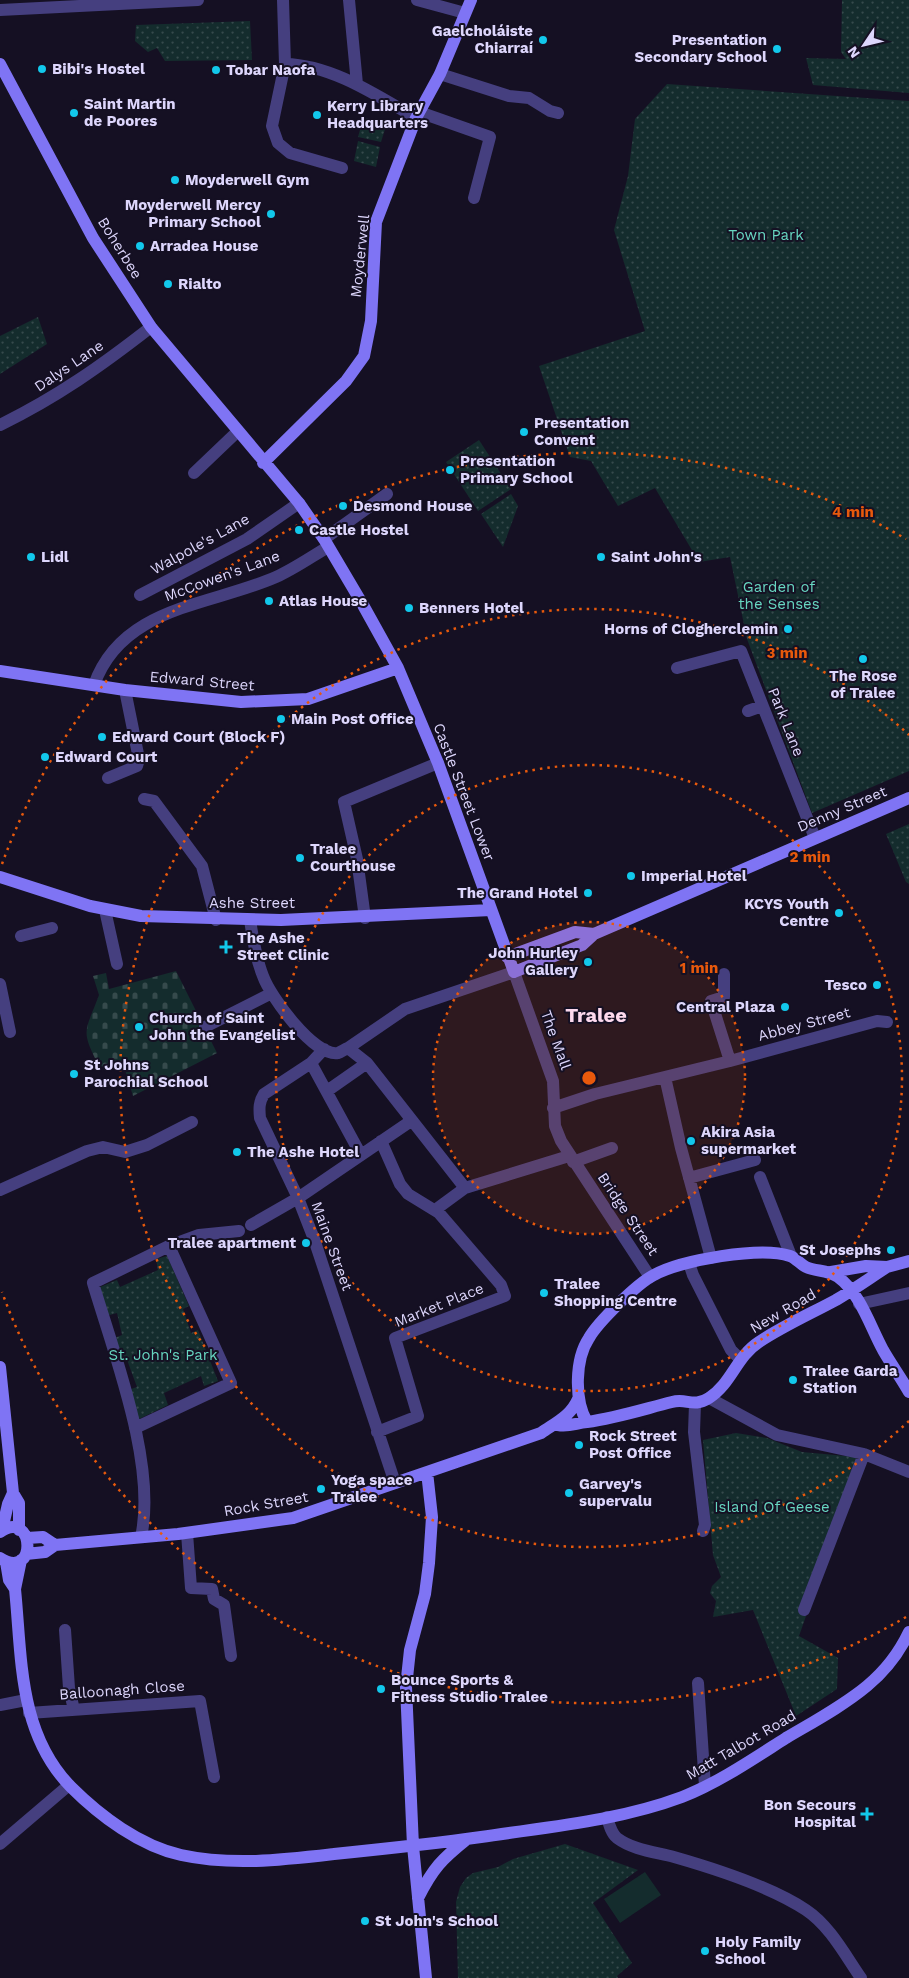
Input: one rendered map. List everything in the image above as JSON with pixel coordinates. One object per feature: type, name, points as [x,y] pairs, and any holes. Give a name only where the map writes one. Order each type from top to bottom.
[{"type":"main road","name":"Moyderwell","points":[[263,464],[346,381],[364,356],[371,321],[376,222],[417,115],[440,74],[471,0]]},
{"type":"main road","name":"Boherbee","points":[[0,64],[4,83],[93,238],[151,327],[238,431],[263,464],[299,503],[326,543]]},
{"type":"main road","name":"Castle Street Lower","points":[[326,543],[398,668],[438,763],[507,957]]},
{"type":"main road","name":"Edward Street","points":[[0,671],[126,690],[241,702],[308,699],[398,668]]},
{"type":"main road","name":"Denny Street","points":[[514,972],[582,945],[594,934],[909,798]]},
{"type":"main road","name":"Ashe Street","points":[[0,878],[105,910],[141,916],[250,920],[365,918],[491,910]]},
{"type":"main road","name":"Ashe Street","points":[[0,882],[17,883]]},
{"type":"main road","name":"Denny Street","points":[[507,957],[575,932],[594,934]]},
{"type":"main road","name":"The Mall","points":[[507,957],[514,972]]},
{"type":"main road","name":"Bridge Street","points":[[650,1277],[666,1269],[691,1269],[712,1258],[769,1253],[791,1256],[806,1268],[831,1272],[866,1266],[897,1264]]},
{"type":"main road","name":"New Road","points":[[694,1404],[709,1398],[726,1383],[736,1371],[740,1359],[758,1342],[897,1264]]},
{"type":"main road","points":[[831,1272],[850,1291],[859,1304],[908,1389]]},
{"type":"main road","points":[[587,1422],[578,1399],[580,1363],[588,1338],[634,1290],[650,1277]]},
{"type":"main road","points":[[0,1367],[13,1493],[18,1503],[23,1534],[29,1545],[15,1588]]},
{"type":"main road","name":"Rock Street","points":[[3,1560],[45,1552],[55,1545],[187,1533],[293,1518],[541,1433],[558,1424],[575,1406],[578,1399]]},
{"type":"main road","name":"Rock Street","points":[[558,1424],[570,1426],[677,1401],[694,1404]]},
{"type":"main road","points":[[426,1978],[413,1846],[406,1687],[410,1650],[425,1594],[429,1563],[432,1517],[427,1472]]},
{"type":"main road","points":[[1,1531],[13,1493]]},
{"type":"main road","name":"Rock Street","points":[[1,1531],[11,1528],[23,1534],[42,1537],[55,1545]]},
{"type":"main road","points":[[3,1560],[9,1580],[15,1588]]},
{"type":"main road","name":"Matt Talbot Road","points":[[15,1588],[26,1700],[40,1742],[53,1765],[69,1785],[93,1807],[120,1827],[151,1844],[177,1854],[212,1860],[254,1862],[467,1839],[607,1817],[682,1797],[705,1786],[797,1732],[867,1686],[901,1649],[909,1632]]},
{"type":"main road","points":[[418,1898],[431,1873],[442,1860],[467,1839]]},
{"type":"street","points":[[0,10],[111,2],[198,0]]},
{"type":"street","points":[[283,0],[285,64],[272,126],[278,143],[290,153],[342,168]]},
{"type":"street","points":[[349,0],[357,84]]},
{"type":"street","points":[[417,0],[465,13]]},
{"type":"street","points":[[285,64],[299,64],[357,84],[417,115],[490,137],[474,198]]},
{"type":"street","points":[[440,74],[509,96],[529,98],[550,111],[558,113]]},
{"type":"street","name":"Dalys Lane","points":[[0,425],[36,408],[78,382],[151,327]]},
{"type":"street","points":[[194,473],[238,431]]},
{"type":"street","name":"McCowen's Lane","points":[[94,685],[99,672],[127,636],[169,612],[276,577],[326,543],[387,494]]},
{"type":"street","name":"Walpole's Lane","points":[[140,595],[247,539],[299,503]]},
{"type":"street","name":"Park Lane","points":[[677,668],[741,650],[815,838]]},
{"type":"street","points":[[108,778],[136,766],[139,758],[126,690]]},
{"type":"street","points":[[748,712],[762,706]]},
{"type":"street","points":[[365,918],[357,859],[344,802],[438,763]]},
{"type":"street","points":[[144,799],[154,801],[202,866],[216,920]]},
{"type":"street","points":[[105,910],[117,964]]},
{"type":"street","points":[[250,920],[257,956],[270,994],[292,1022],[324,1049],[338,1053],[405,1009],[514,972]]},
{"type":"street","points":[[21,936],[52,928]]},
{"type":"street","name":"The Mall","points":[[514,972],[553,1081],[556,1126],[571,1159]]},
{"type":"street","points":[[724,974],[724,997],[711,1001],[730,1061]]},
{"type":"street","points":[[0,984],[10,1032]]},
{"type":"street","points":[[205,1027],[270,994]]},
{"type":"street","name":"Abbey Street","points":[[554,1108],[595,1094],[730,1061],[877,1021],[888,1022]]},
{"type":"street","points":[[348,1048],[367,1063],[463,1186]]},
{"type":"street","name":"Maine Street","points":[[324,1049],[310,1063],[264,1094],[260,1101],[260,1118],[298,1198],[344,1328],[395,1484]]},
{"type":"street","points":[[310,1063],[361,1155]]},
{"type":"street","points":[[327,1091],[367,1063]]},
{"type":"street","points":[[665,1077],[680,1148],[712,1258]]},
{"type":"street","points":[[141,1537],[145,1518],[145,1501],[136,1428],[93,1283],[168,1246],[199,1235],[245,1228],[298,1198],[411,1121]]},
{"type":"street","points":[[0,1190],[87,1152],[103,1147],[125,1152],[147,1145],[192,1122]]},
{"type":"street","name":"Market Place","points":[[378,1432],[418,1416],[395,1338],[505,1296],[500,1285],[435,1210],[408,1194],[400,1184],[380,1141]]},
{"type":"street","points":[[435,1210],[463,1186],[612,1148]]},
{"type":"street","name":"Bridge Street","points":[[571,1159],[621,1229],[650,1277]]},
{"type":"street","points":[[689,1178],[755,1160]]},
{"type":"street","points":[[760,1177],[791,1256]]},
{"type":"street","points":[[136,1428],[231,1383],[168,1246]]},
{"type":"street","points":[[691,1269],[731,1350],[740,1359]]},
{"type":"street","points":[[859,1304],[909,1293]]},
{"type":"street","points":[[709,1398],[777,1435],[864,1454],[909,1472]]},
{"type":"street","points":[[694,1404],[694,1425],[704,1528]]},
{"type":"street","points":[[804,1610],[864,1454]]},
{"type":"street","points":[[187,1533],[191,1588],[212,1589],[214,1599],[224,1605],[231,1656]]},
{"type":"street","points":[[65,1630],[69,1688],[74,1710]]},
{"type":"street","points":[[698,1683],[705,1786]]},
{"type":"street","points":[[0,1705],[26,1700]]},
{"type":"street","name":"Balloonagh Close","points":[[29,1713],[200,1700],[214,1777]]},
{"type":"street","points":[[0,1844],[69,1785]]},
{"type":"street","points":[[607,1817],[615,1837],[630,1845],[675,1857],[738,1879],[806,1911],[827,1929],[862,1978]]},
{"type":"green space","points":[[842,0],[909,0],[909,93],[813,85],[806,58],[846,59],[841,52]]},
{"type":"green space","points":[[250,21],[252,60],[165,61],[157,48],[148,52],[135,41],[136,25]]},
{"type":"green space","name":"Town Park","points":[[667,84],[909,101],[909,771],[812,813],[747,639],[730,557],[699,562],[655,488],[618,506],[591,461],[570,457],[539,366],[645,331],[614,230],[628,176],[635,119]]},
{"type":"green space","points":[[367,118],[386,126],[381,142],[358,137],[363,119]]},
{"type":"green space","points":[[358,141],[380,147],[376,167],[354,161]]},
{"type":"green space","points":[[38,317],[47,344],[0,374],[0,336]]},
{"type":"green space","points":[[479,440],[511,489],[478,511],[446,462]]},
{"type":"green space","points":[[511,494],[518,506],[503,547],[481,514]]},
{"type":"green space","points":[[909,824],[909,884],[906,882],[886,834]]},
{"type":"green space","points":[[176,971],[217,1053],[133,1096],[125,1070],[99,1066],[89,1045],[87,1037],[88,1024],[99,995],[93,976],[106,973],[109,989]]},
{"type":"green space","name":"St. John's Park","points":[[167,1256],[189,1306],[183,1309],[191,1333],[198,1330],[218,1381],[204,1386],[201,1376],[164,1393],[168,1405],[137,1420],[128,1390],[137,1387],[126,1357],[118,1359],[112,1339],[122,1335],[117,1313],[106,1316],[100,1287],[117,1280],[120,1287],[158,1270],[156,1259]]},
{"type":"green space","name":"Island Of Geese","points":[[736,1433],[767,1438],[802,1452],[857,1457],[800,1612],[806,1616],[799,1636],[838,1658],[837,1689],[796,1716],[753,1610],[713,1617],[716,1601],[710,1593],[712,1586],[721,1577],[713,1555],[703,1440]]},
{"type":"green space","points":[[565,1844],[638,1870],[593,1903],[632,1963],[617,1976],[618,1978],[458,1978],[456,1902],[460,1887],[466,1878],[473,1873],[498,1867],[513,1859]]},
{"type":"green space","points":[[645,1872],[661,1895],[620,1923],[604,1899]]},
{"type":"place","name":"Gaelcholáiste Chiarraí","points":[[543,40]]},
{"type":"place","name":"Presentation Secondary School","points":[[777,49]]},
{"type":"place","name":"Bibi's Hostel","points":[[42,69]]},
{"type":"place","name":"Tobar Naofa","points":[[216,70]]},
{"type":"place","name":"Saint Martin de Poores","points":[[74,113]]},
{"type":"place","name":"Kerry Library Headquarters","points":[[317,115]]},
{"type":"place","name":"Moyderwell Gym","points":[[175,180]]},
{"type":"place","name":"Moyderwell Mercy Primary School","points":[[271,214]]},
{"type":"place","name":"Arradea House","points":[[140,246]]},
{"type":"place","name":"Rialto","points":[[168,284]]},
{"type":"place","name":"Presentation Convent","points":[[524,432]]},
{"type":"place","name":"Presentation Primary School","points":[[450,470]]},
{"type":"place","name":"Desmond House","points":[[343,506]]},
{"type":"place","name":"Castle Hostel","points":[[299,530]]},
{"type":"place","name":"Lidl","points":[[31,557]]},
{"type":"place","name":"Saint John's","points":[[601,557]]},
{"type":"place","name":"Atlas House","points":[[269,601]]},
{"type":"place","name":"Benners Hotel","points":[[409,608]]},
{"type":"place","name":"Horns of Clogherclemin","points":[[788,629]]},
{"type":"place","name":"The Rose of Tralee","points":[[863,659]]},
{"type":"place","name":"Main Post Office","points":[[281,719]]},
{"type":"place","name":"Edward Court (Block F)","points":[[102,737]]},
{"type":"place","name":"Edward Court","points":[[45,757]]},
{"type":"place","name":"Tralee Courthouse","points":[[300,858]]},
{"type":"place","name":"Imperial Hotel","points":[[631,876]]},
{"type":"place","name":"The Grand Hotel","points":[[588,893]]},
{"type":"place","name":"KCYS Youth Centre","points":[[839,913]]},
{"type":"place","name":"The Ashe Street Clinic","points":[[226,947]]},
{"type":"place","name":"John Hurley Gallery","points":[[588,962]]},
{"type":"place","name":"Tesco","points":[[877,985]]},
{"type":"place","name":"Central Plaza","points":[[785,1007]]},
{"type":"place","name":"Church of Saint John the Evangelist","points":[[139,1027]]},
{"type":"place","name":"St Johns Parochial School","points":[[74,1074]]},
{"type":"place","name":"Akira Asia supermarket","points":[[691,1141]]},
{"type":"place","name":"The Ashe Hotel","points":[[237,1152]]},
{"type":"place","name":"Tralee apartment","points":[[306,1243]]},
{"type":"place","name":"St Josephs","points":[[891,1250]]},
{"type":"place","name":"Tralee Shopping Centre","points":[[544,1293]]},
{"type":"place","name":"Tralee Garda Station","points":[[793,1380]]},
{"type":"place","name":"Rock Street Post Office","points":[[579,1445]]},
{"type":"place","name":"Yoga space Tralee","points":[[321,1489]]},
{"type":"place","name":"Garvey's supervalu","points":[[569,1493]]},
{"type":"place","name":"Bounce Sports & Fitness Studio Tralee","points":[[381,1689]]},
{"type":"place","name":"Bon Secours Hospital","points":[[867,1814]]},
{"type":"place","name":"St John's School","points":[[365,1921]]},
{"type":"place","name":"Holy Family School","points":[[705,1951]]},
{"type":"district","name":"Tralee","points":[[596,1015]]},
{"type":"park label","name":"Garden of the Senses","points":[[779,596]]}]
